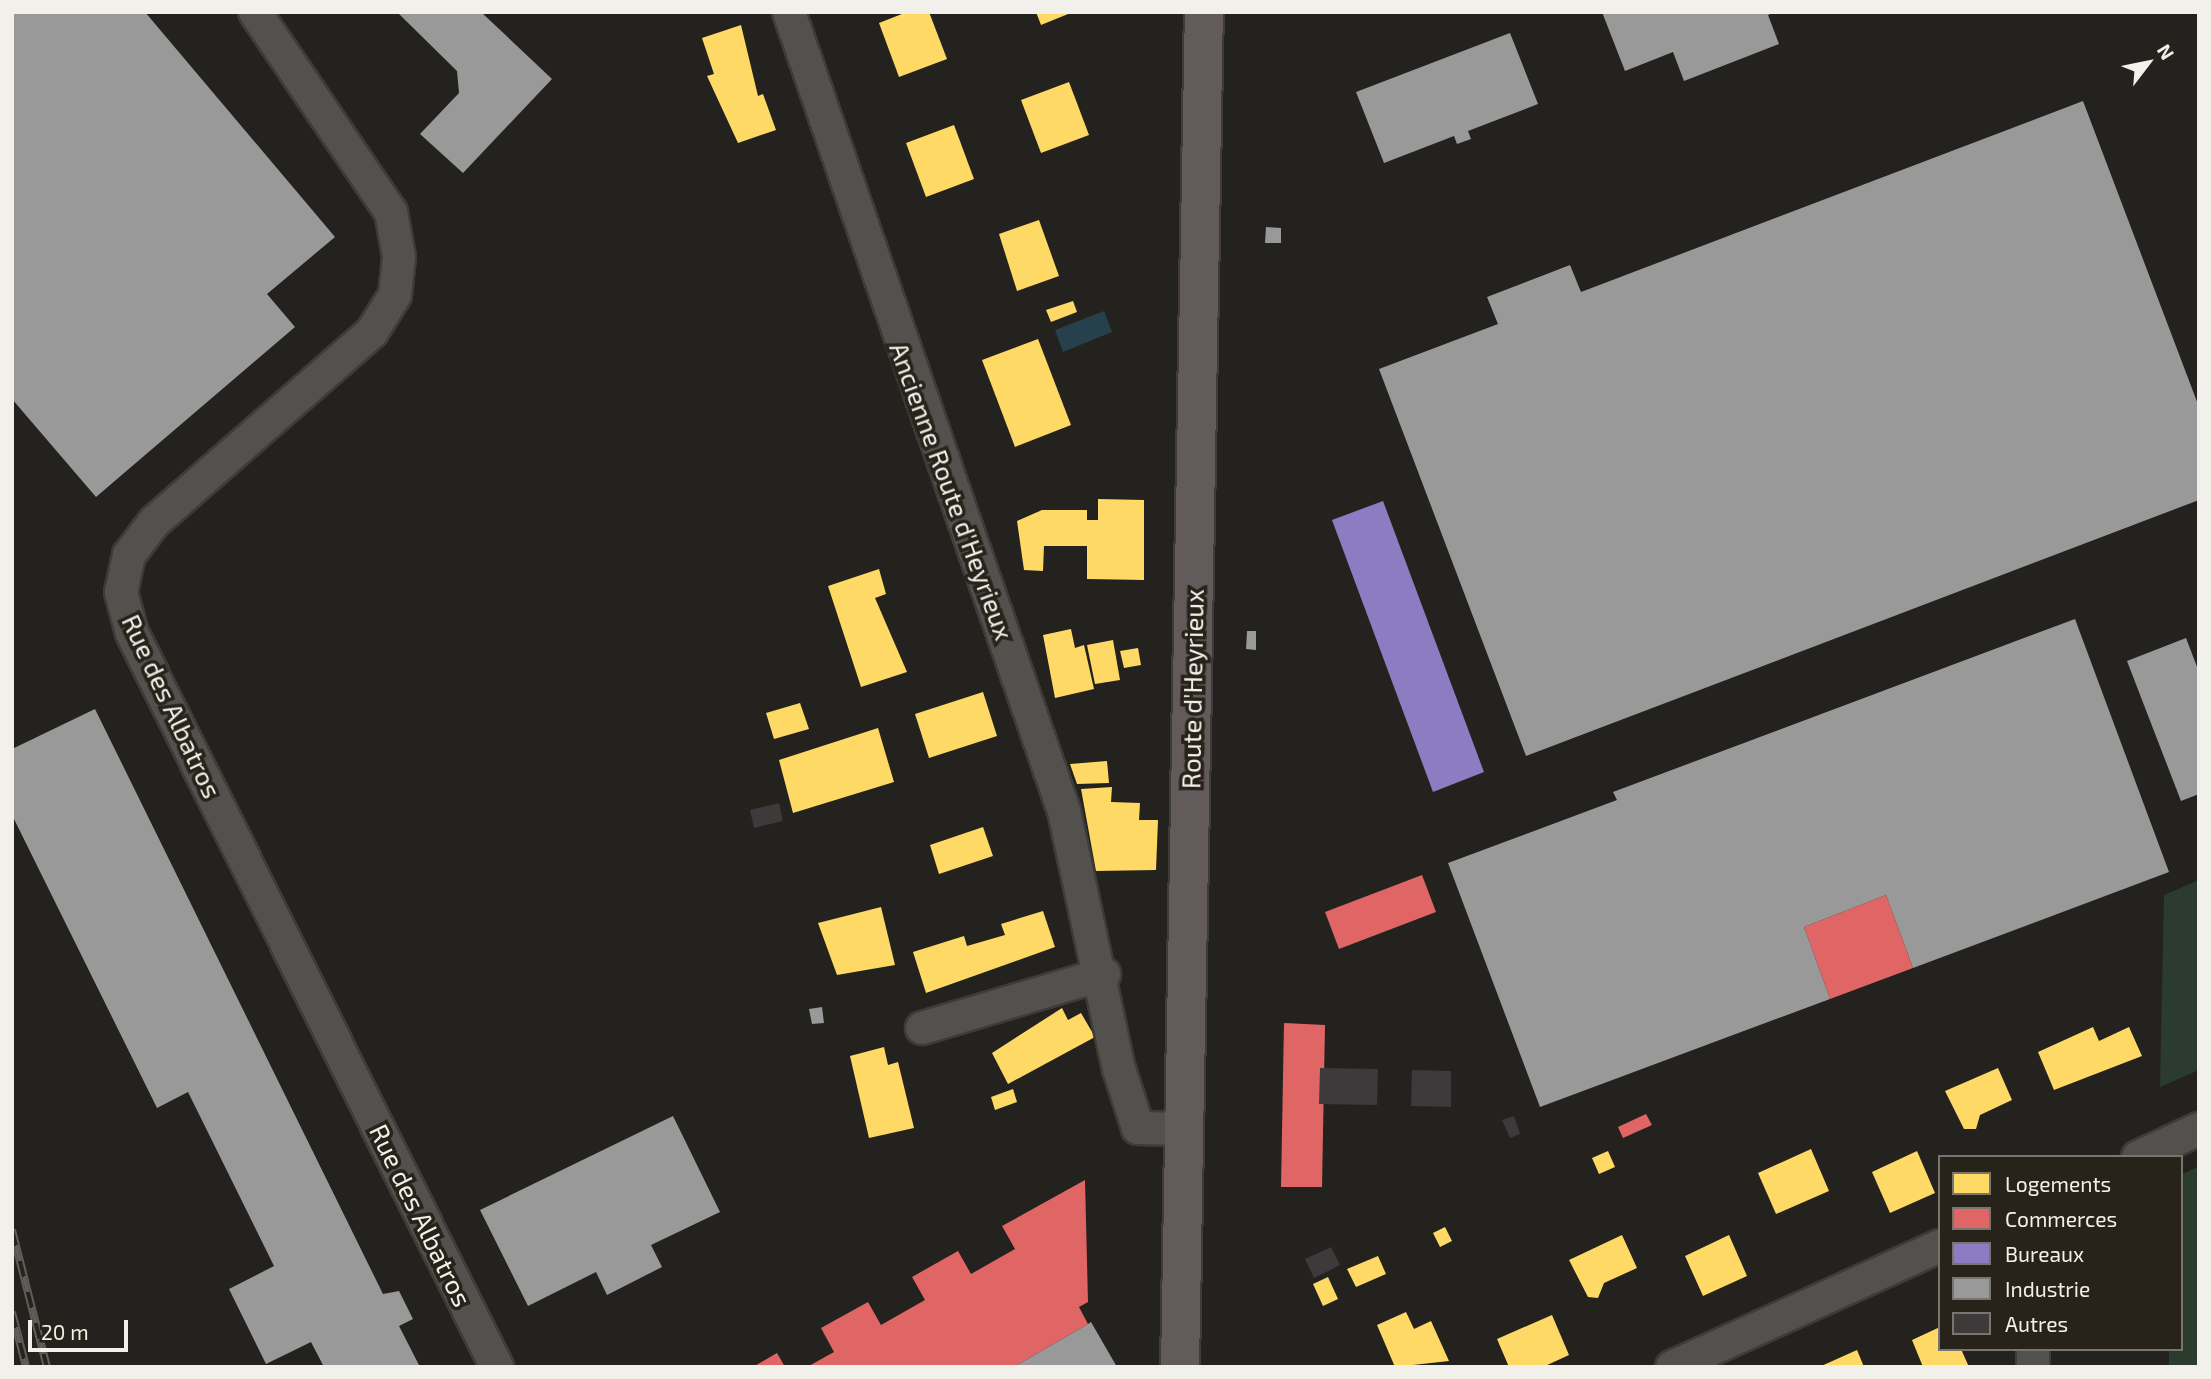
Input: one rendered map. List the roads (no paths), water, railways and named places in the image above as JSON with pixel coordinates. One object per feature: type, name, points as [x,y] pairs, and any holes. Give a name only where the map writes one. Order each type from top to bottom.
[{"type":"main road","name":"Route d'Heyrieux","points":[[1180,1367],[1204,12]]},
{"type":"street","name":"Rue des Albatros","points":[[255,12],[391,212],[399,257],[396,295],[372,332],[155,521],[130,555],[121,592],[132,633],[497,1367]]},
{"type":"street","name":"Ancienne Route d'Heyrieux","points":[[789,12],[1064,811],[1104,974],[1119,1069],[1138,1128],[1184,1129]]},
{"type":"street","points":[[922,1028],[1104,974]]},
{"type":"street","points":[[2142,1155],[2199,1129]]},
{"type":"street","points":[[1672,1367],[1938,1247]]},
{"type":"water","points":[[1104,311],[1112,332],[1063,352],[1055,330]]},
{"type":"railway","points":[[12,1230],[47,1367]]},
{"type":"railway","points":[[12,1312],[26,1367]]}]
